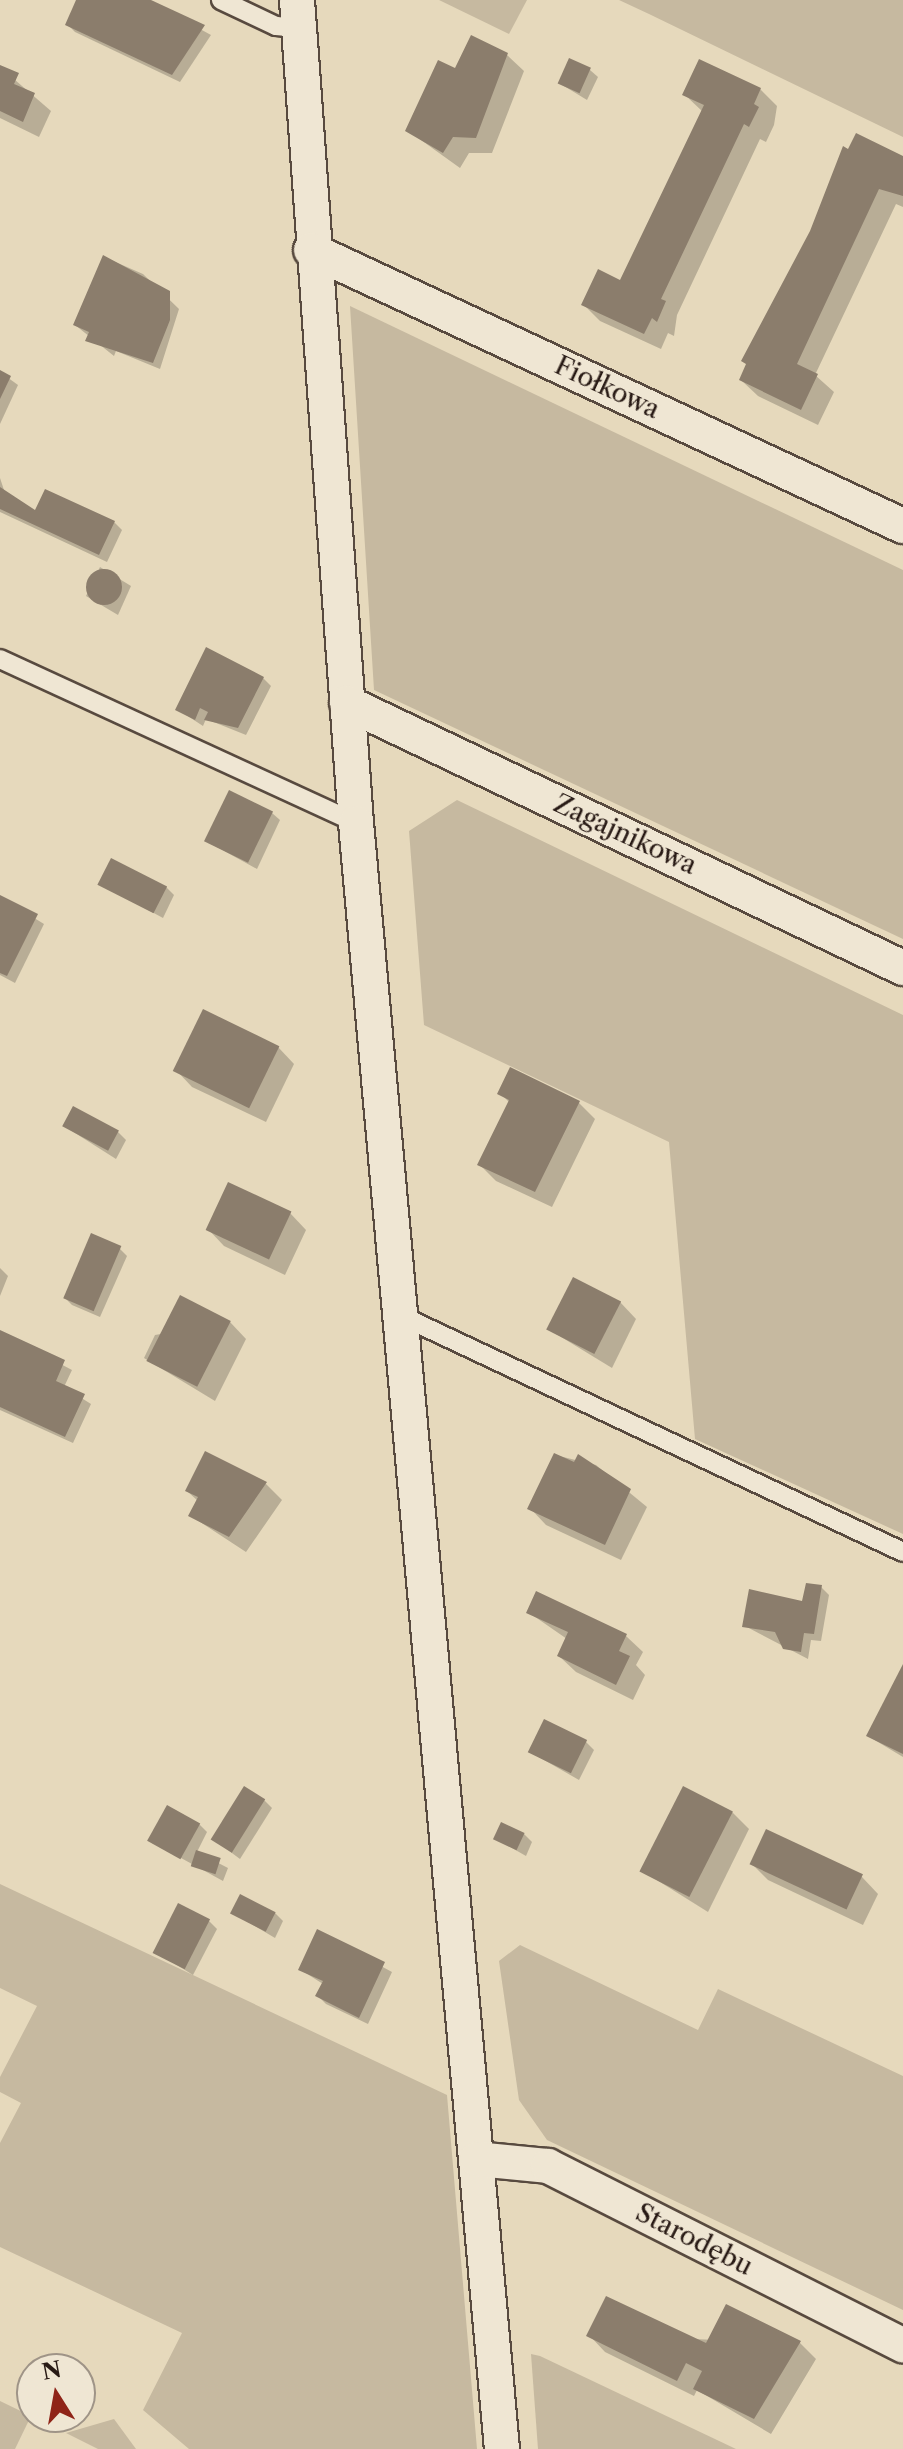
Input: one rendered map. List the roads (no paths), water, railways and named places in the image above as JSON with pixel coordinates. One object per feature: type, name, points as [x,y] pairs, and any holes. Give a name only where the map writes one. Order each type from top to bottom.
[{"type":"street","points":[[298,14],[311,250],[356,823],[406,1318],[502,2449]]},
{"type":"street","name":"Fiołkowa","points":[[311,250],[903,526]]},
{"type":"street","name":"Zagajnikowa","points":[[347,703],[903,968]]},
{"type":"street","name":"Starodębu","points":[[477,2159],[548,2166],[903,2345]]},
{"type":"lane","points":[[221,0],[276,26],[298,14]]},
{"type":"lane","points":[[0,659],[356,823]]},
{"type":"lane","points":[[406,1318],[903,1552]]}]
